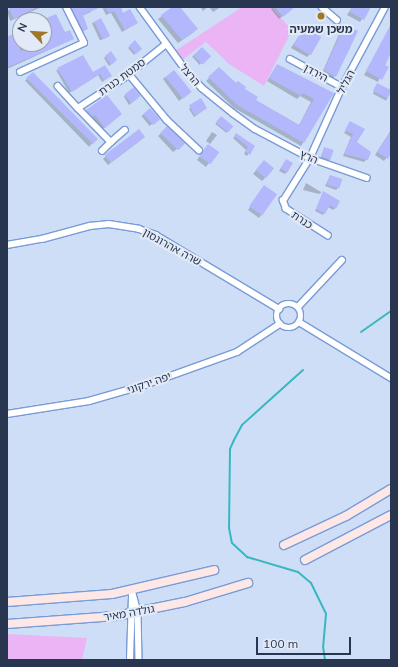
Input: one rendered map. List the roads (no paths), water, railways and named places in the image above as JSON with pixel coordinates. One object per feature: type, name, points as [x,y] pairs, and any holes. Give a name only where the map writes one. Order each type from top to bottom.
[{"type":"main road","points":[[284,545],[346,516],[391,489]]},
{"type":"main road","points":[[305,560],[391,515]]},
{"type":"main road","name":"גולדה מאיר","points":[[7,602],[87,597],[132,590],[214,570]]},
{"type":"main road","name":"גולדה מאיר","points":[[7,624],[82,620],[134,612],[192,600],[248,583]]},
{"type":"street","points":[[20,72],[84,43],[66,7]]},
{"type":"street","name":"הרצל","points":[[140,7],[165,45],[202,88],[255,128]]},
{"type":"street","points":[[322,7],[337,20]]},
{"type":"street","name":"הגליל","points":[[310,158],[342,87],[385,7]]},
{"type":"street","name":"סמטת כנרת","points":[[78,108],[128,74],[165,45]]},
{"type":"street","name":"הירדן","points":[[290,59],[342,87]]},
{"type":"street","points":[[128,74],[167,120],[199,150]]},
{"type":"street","points":[[58,86],[110,142]]},
{"type":"street","name":"הרץ","points":[[255,128],[310,158],[367,178]]},
{"type":"street","points":[[102,151],[110,142],[125,130]]},
{"type":"street","name":"כנרת","points":[[310,158],[293,184],[283,205],[328,236]]},
{"type":"street","name":"שרה אהרונסון","points":[[7,245],[42,239],[90,226],[109,224],[139,229],[156,235],[279,309]]},
{"type":"street","points":[[298,307],[342,260]]},
{"type":"street","points":[[290,303],[298,307],[301,316],[299,322],[288,328],[280,324],[277,315],[279,309],[290,303]]},
{"type":"street","points":[[299,322],[391,378]]},
{"type":"street","name":"יפה ירקוני","points":[[7,414],[77,404],[145,385],[237,352],[280,324]]},
{"type":"street","points":[[132,590],[139,660]]},
{"type":"street","points":[[130,660],[134,612]]},
{"type":"waterway","points":[[361,332],[391,311]]},
{"type":"waterway","points":[[303,370],[242,425],[234,440],[230,449],[229,528],[232,543],[247,557],[298,572],[311,583],[326,614],[323,646],[325,660]]},
{"type":"place","name":"משכן שמעיה","points":[[321,16]]}]
